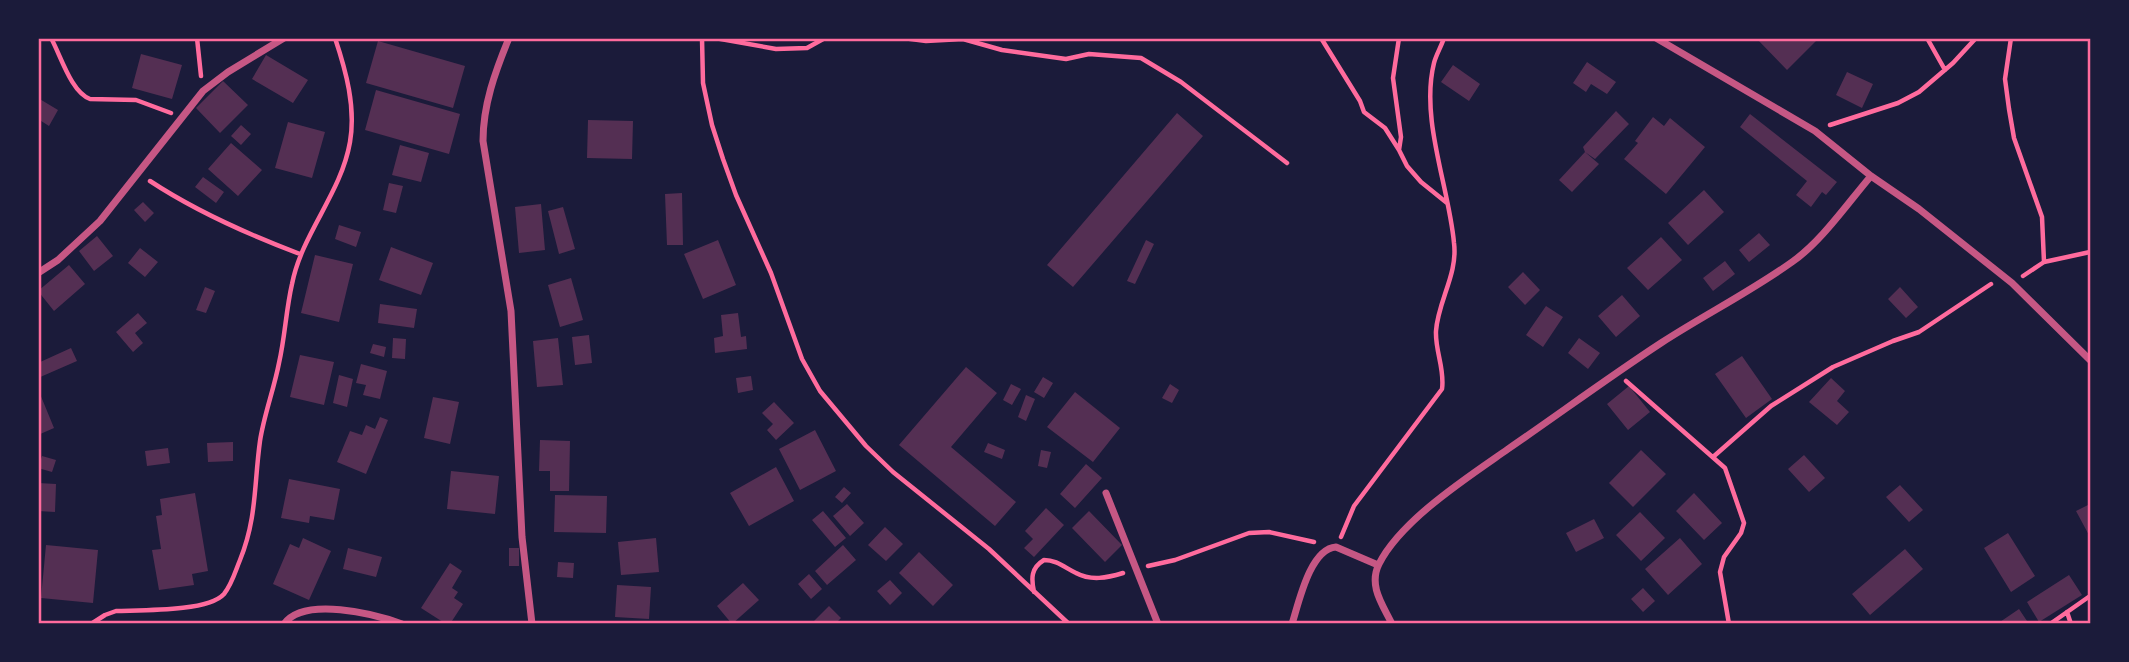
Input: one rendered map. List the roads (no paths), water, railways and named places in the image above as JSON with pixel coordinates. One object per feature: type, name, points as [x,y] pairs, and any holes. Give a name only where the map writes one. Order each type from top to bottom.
[{"type":"street","points":[[38,273],[58,260],[100,221],[203,91],[228,72],[284,38]]},
{"type":"street","points":[[509,38],[483,117],[483,141],[511,311],[522,537],[532,624]]},
{"type":"street","points":[[1656,38],[1815,131],[2012,283],[2091,360]]},
{"type":"street","points":[[1392,624],[1379,601],[1374,582],[1378,565],[1400,535],[1465,479],[1617,373],[1662,342],[1794,261],[1826,229],[1871,176]]},
{"type":"street","points":[[1106,493],[1158,624]]},
{"type":"street","points":[[1292,624],[1313,565],[1320,555],[1333,547],[1378,565]]},
{"type":"street","points":[[284,624],[288,618],[301,612],[338,609],[369,612],[402,624]]}]
